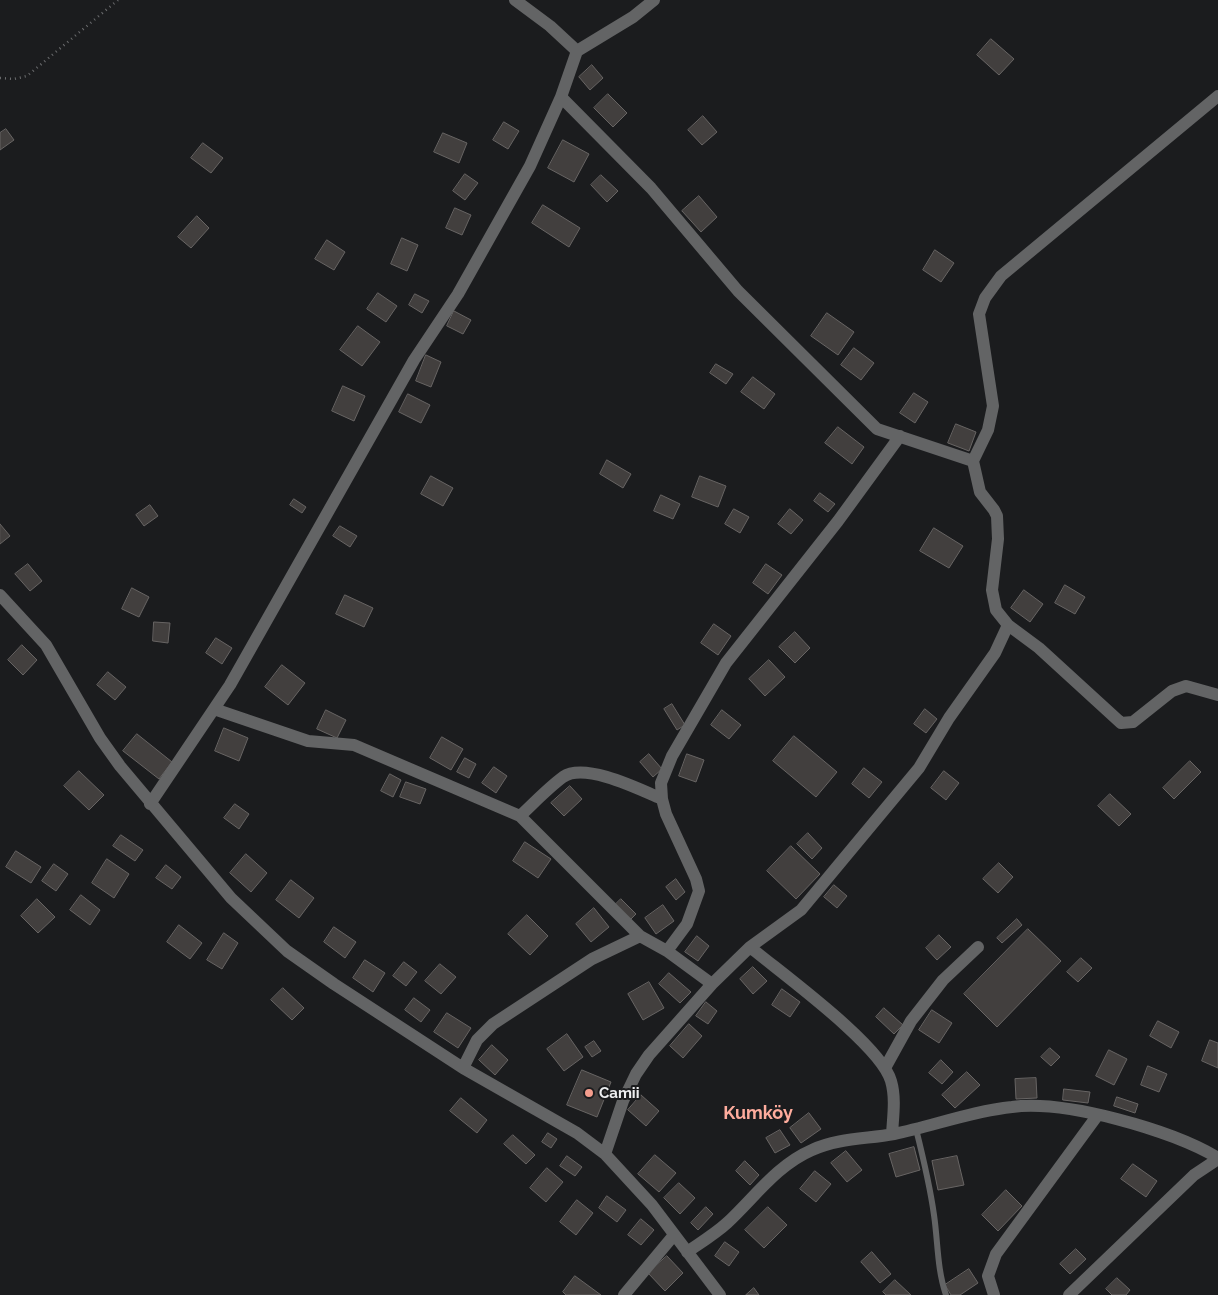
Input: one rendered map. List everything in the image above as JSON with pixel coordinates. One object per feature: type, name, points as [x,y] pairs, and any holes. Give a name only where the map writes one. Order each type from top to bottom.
[{"type":"street","points":[[515,0],[550,26],[577,51]]},
{"type":"street","points":[[150,804],[230,685],[414,360],[463,286],[530,166],[561,97],[577,51],[633,17],[654,0]]},
{"type":"street","points":[[1218,96],[1001,276],[984,298],[980,314],[993,406],[988,430],[974,461],[980,492],[994,510],[996,516],[998,539],[992,590],[996,610],[1008,625],[1039,648],[1121,723],[1133,722],[1172,691],[1186,686],[1218,695]]},
{"type":"street","points":[[561,97],[651,188],[738,290],[877,429],[932,449],[974,461]]},
{"type":"street","points":[[667,951],[687,924],[699,891],[696,878],[666,814],[662,799],[661,783],[672,756],[726,663],[838,521],[900,436]]},
{"type":"street","points":[[0,595],[46,645],[100,738],[150,804],[231,898],[287,951],[463,1068],[577,1133],[605,1154],[652,1205],[720,1295]]},
{"type":"street","points":[[605,1154],[623,1101],[636,1074],[649,1055],[712,984],[750,947],[801,910],[919,768],[949,718],[995,653],[1008,625]]},
{"type":"street","points":[[214,708],[308,741],[354,745],[520,816],[640,936],[667,951],[712,984]]},
{"type":"street","points":[[520,816],[565,776],[585,772],[626,784],[662,799]]},
{"type":"street","points":[[463,1068],[477,1040],[493,1024],[592,959],[640,936]]},
{"type":"street","points":[[750,947],[877,1055],[891,1080],[894,1103],[892,1134]]},
{"type":"street","points":[[885,1068],[911,1022],[943,980],[978,947]]},
{"type":"street","points":[[687,1252],[725,1225],[775,1175],[812,1150],[844,1140],[892,1134],[1011,1107],[1058,1108],[1097,1116],[1169,1134],[1201,1148],[1218,1158],[1194,1175],[1069,1295]]},
{"type":"street","points":[[994,1295],[988,1276],[996,1254],[1097,1116]]},
{"type":"street","points":[[624,1295],[674,1235]]},
{"type":"lane","points":[[916,1129],[931,1192],[938,1242],[939,1276],[946,1295]]},
{"type":"path","points":[[0,78],[14,79],[28,76],[118,0]]},
{"type":"building","points":[[991,39],[1014,59],[999,75],[977,55]]},
{"type":"building","points":[[592,65],[603,78],[590,90],[579,77]]},
{"type":"building","points":[[608,94],[627,113],[613,127],[594,108]]},
{"type":"building","points":[[703,116],[717,132],[702,145],[688,130]]},
{"type":"building","points":[[504,122],[519,131],[508,149],[493,140]]},
{"type":"building","points":[[6,129],[14,140],[0,150],[0,133]]},
{"type":"building","points":[[443,133],[467,143],[459,163],[434,152]]},
{"type":"building","points":[[563,140],[589,154],[574,182],[548,168]]},
{"type":"building","points":[[203,143],[223,158],[211,173],[191,158]]},
{"type":"building","points":[[465,174],[478,183],[465,200],[453,191]]},
{"type":"building","points":[[601,175],[618,191],[607,202],[591,185]]},
{"type":"building","points":[[699,196],[717,217],[701,232],[682,211]]},
{"type":"building","points":[[543,205],[580,228],[569,247],[532,223]]},
{"type":"building","points":[[455,208],[471,215],[462,235],[446,228]]},
{"type":"building","points":[[197,216],[209,228],[191,248],[178,237]]},
{"type":"building","points":[[402,238],[418,245],[407,271],[391,264]]},
{"type":"building","points":[[327,240],[345,252],[334,270],[315,259]]},
{"type":"building","points":[[935,250],[954,263],[941,282],[923,270]]},
{"type":"building","points":[[378,293],[397,306],[386,322],[367,309]]},
{"type":"building","points":[[415,294],[429,301],[422,313],[409,305]]},
{"type":"building","points":[[454,311],[471,320],[463,334],[447,326]]},
{"type":"building","points":[[827,313],[854,332],[838,355],[811,336]]},
{"type":"building","points":[[358,326],[380,342],[362,366],[340,350]]},
{"type":"building","points":[[854,348],[874,363],[861,380],[841,365]]},
{"type":"building","points":[[426,355],[441,362],[431,387],[416,381]]},
{"type":"building","points":[[716,364],[733,374],[726,384],[710,373]]},
{"type":"building","points":[[753,377],[775,394],[764,409],[741,392]]},
{"type":"building","points":[[343,386],[365,396],[354,421],[332,411]]},
{"type":"building","points":[[914,393],[928,402],[915,423],[900,413]]},
{"type":"building","points":[[408,394],[430,405],[421,423],[399,412]]},
{"type":"building","points":[[956,424],[976,432],[969,451],[948,443]]},
{"type":"building","points":[[838,427],[864,447],[852,464],[825,443]]},
{"type":"building","points":[[607,460],[631,474],[623,488],[600,474]]},
{"type":"building","points":[[431,476],[453,488],[443,506],[421,494]]},
{"type":"building","points":[[700,476],[726,486],[718,507],[692,497]]},
{"type":"building","points":[[820,493],[835,504],[828,512],[814,501]]},
{"type":"building","points":[[661,495],[680,504],[673,519],[654,511]]},
{"type":"building","points":[[294,499],[306,507],[302,513],[290,505]]},
{"type":"building","points":[[150,505],[158,516],[144,526],[136,515]]},
{"type":"building","points":[[734,509],[749,517],[740,533],[725,524]]},
{"type":"building","points":[[790,509],[803,520],[791,534],[778,524]]},
{"type":"building","points":[[0,524],[10,536],[0,544]]},
{"type":"building","points":[[340,526],[357,536],[350,547],[333,536]]},
{"type":"building","points":[[934,528],[963,546],[949,568],[920,551]]},
{"type":"building","points":[[28,564],[42,581],[30,591],[15,574]]},
{"type":"building","points":[[766,564],[782,575],[768,594],[753,583]]},
{"type":"building","points":[[1065,585],[1085,597],[1075,614],[1055,603]]},
{"type":"building","points":[[132,588],[149,597],[139,617],[122,609]]},
{"type":"building","points":[[1024,590],[1043,604],[1030,622],[1011,608]]},
{"type":"building","points":[[345,595],[373,608],[364,627],[336,614]]},
{"type":"building","points":[[154,622],[170,623],[168,643],[153,641]]},
{"type":"building","points":[[714,624],[731,636],[718,655],[701,643]]},
{"type":"building","points":[[795,632],[810,648],[795,663],[779,647]]},
{"type":"building","points":[[216,638],[232,648],[222,664],[206,653]]},
{"type":"building","points":[[22,645],[37,660],[23,675],[8,660]]},
{"type":"building","points":[[769,660],[785,677],[765,696],[749,679]]},
{"type":"building","points":[[282,665],[305,683],[288,705],[265,687]]},
{"type":"building","points":[[108,672],[126,687],[115,700],[97,685]]},
{"type":"building","points":[[672,704],[685,725],[677,730],[664,709]]},
{"type":"building","points":[[925,709],[937,719],[926,733],[914,724]]},
{"type":"building","points":[[326,710],[346,720],[337,738],[317,729]]},
{"type":"building","points":[[722,710],[741,725],[729,739],[711,725]]},
{"type":"building","points":[[224,728],[248,738],[239,761],[215,751]]},
{"type":"building","points":[[137,734],[172,762],[159,779],[123,751]]},
{"type":"building","points":[[794,736],[837,772],[816,797],[773,761]]},
{"type":"building","points":[[442,737],[463,749],[451,770],[430,758]]},
{"type":"building","points":[[649,754],[662,769],[653,777],[640,762]]},
{"type":"building","points":[[687,754],[704,760],[696,782],[679,776]]},
{"type":"building","points":[[465,758],[476,764],[469,778],[457,772]]},
{"type":"building","points":[[1190,761],[1201,772],[1174,799],[1163,788]]},
{"type":"building","points":[[494,767],[507,776],[496,793],[482,783]]},
{"type":"building","points":[[864,768],[882,782],[869,798],[852,784]]},
{"type":"building","points":[[79,771],[104,795],[89,810],[64,786]]},
{"type":"building","points":[[944,771],[959,783],[946,800],[931,788]]},
{"type":"building","points":[[390,774],[401,780],[393,797],[381,791]]},
{"type":"building","points":[[406,782],[426,789],[420,804],[400,797]]},
{"type":"building","points":[[570,786],[582,799],[564,816],[551,803]]},
{"type":"building","points":[[1110,794],[1131,814],[1119,826],[1098,806]]},
{"type":"building","points":[[235,804],[249,814],[239,829],[224,818]]},
{"type":"building","points":[[808,833],[822,848],[812,859],[797,844]]},
{"type":"building","points":[[121,835],[143,850],[135,861],[113,846]]},
{"type":"building","points":[[525,842],[551,859],[538,878],[513,861]]},
{"type":"building","points":[[791,846],[820,874],[796,899],[767,871]]},
{"type":"building","points":[[16,851],[41,867],[31,883],[6,867]]},
{"type":"building","points":[[246,854],[267,873],[251,892],[230,873]]},
{"type":"building","points":[[107,859],[129,874],[114,898],[92,883]]},
{"type":"building","points":[[999,863],[1013,877],[998,893],[983,879]]},
{"type":"building","points":[[54,864],[68,874],[56,891],[42,881]]},
{"type":"building","points":[[166,865],[181,877],[172,889],[156,878]]},
{"type":"building","points":[[676,879],[685,892],[676,900],[666,887]]},
{"type":"building","points":[[291,880],[314,898],[299,918],[276,900]]},
{"type":"building","points":[[834,885],[847,896],[837,908],[824,897]]},
{"type":"building","points":[[81,895],[100,910],[90,925],[70,910]]},
{"type":"building","points":[[37,899],[55,917],[38,933],[21,916]]},
{"type":"building","points":[[621,899],[636,914],[630,920],[615,905]]},
{"type":"building","points":[[663,905],[674,921],[656,934],[645,918]]},
{"type":"building","points":[[594,908],[609,927],[591,942],[576,924]]},
{"type":"building","points":[[527,915],[548,936],[530,955],[508,934]]},
{"type":"building","points":[[1017,919],[1022,925],[1002,943],[997,938]]},
{"type":"building","points":[[179,925],[202,943],[190,959],[167,942]]},
{"type":"building","points":[[334,927],[356,942],[345,958],[324,942]]},
{"type":"building","points":[[1028,929],[1061,961],[997,1027],[964,994]]},
{"type":"building","points":[[224,933],[238,943],[222,969],[207,960]]},
{"type":"building","points":[[939,935],[951,947],[937,960],[926,948]]},
{"type":"building","points":[[697,936],[709,946],[698,961],[685,952]]},
{"type":"building","points":[[1081,958],[1092,968],[1078,982],[1067,972]]},
{"type":"building","points":[[365,960],[385,973],[373,992],[353,978]]},
{"type":"building","points":[[404,962],[417,972],[406,986],[393,976]]},
{"type":"building","points":[[440,964],[456,977],[441,994],[425,981]]},
{"type":"building","points":[[753,967],[767,981],[753,994],[740,979]]},
{"type":"building","points":[[669,973],[691,992],[680,1003],[659,984]]},
{"type":"building","points":[[649,982],[664,1008],[643,1020],[628,994]]},
{"type":"building","points":[[283,988],[304,1008],[292,1020],[271,1000]]},
{"type":"building","points":[[782,989],[800,1002],[790,1017],[772,1005]]},
{"type":"building","points":[[414,998],[430,1010],[421,1022],[405,1010]]},
{"type":"building","points":[[706,1002],[717,1011],[708,1024],[696,1016]]},
{"type":"building","points":[[884,1008],[903,1025],[894,1034],[876,1017]]},
{"type":"building","points":[[932,1010],[952,1023],[939,1043],[919,1030]]},
{"type":"building","points":[[447,1013],[471,1028],[458,1048],[434,1032]]},
{"type":"building","points":[[1158,1021],[1179,1032],[1171,1048],[1150,1036]]},
{"type":"building","points":[[689,1024],[702,1036],[683,1058],[670,1046]]},
{"type":"building","points":[[567,1034],[583,1057],[564,1071],[547,1049]]},
{"type":"building","points":[[1210,1040],[1218,1043],[1218,1068],[1202,1061]]},
{"type":"building","points":[[594,1041],[601,1051],[592,1057],[585,1047]]},
{"type":"building","points":[[492,1045],[508,1060],[495,1075],[479,1060]]},
{"type":"building","points":[[1050,1048],[1060,1057],[1051,1066],[1041,1057]]},
{"type":"building","points":[[1109,1050],[1127,1059],[1114,1085],[1096,1076]]},
{"type":"building","points":[[941,1060],[953,1072],[942,1084],[929,1073]]},
{"type":"building","points":[[1148,1066],[1167,1074],[1159,1092],[1141,1085]]},
{"type":"building","name":"Camii","points":[[582,1070],[611,1082],[597,1117],[567,1105]]},
{"type":"building","points":[[967,1072],[980,1085],[955,1108],[942,1095]]},
{"type":"building","points":[[1036,1078],[1037,1098],[1016,1099],[1015,1079]]},
{"type":"building","points":[[1064,1089],[1090,1092],[1088,1103],[1063,1100]]},
{"type":"building","points":[[641,1095],[659,1111],[646,1126],[628,1110]]},
{"type":"building","points":[[1117,1097],[1138,1104],[1135,1113],[1114,1106]]},
{"type":"building","points":[[461,1098],[487,1120],[477,1133],[450,1111]]},
{"type":"building","points":[[809,1113],[821,1129],[801,1143],[790,1128]]},
{"type":"building","points":[[780,1130],[790,1145],[775,1153],[766,1138]]},
{"type":"building","points":[[548,1133],[557,1139],[551,1148],[542,1142]]},
{"type":"building","points":[[513,1135],[535,1155],[526,1164],[504,1144]]},
{"type":"building","points":[[914,1147],[920,1170],[896,1177],[889,1154]]},
{"type":"building","points":[[846,1151],[862,1170],[847,1182],[831,1163]]},
{"type":"building","points":[[655,1155],[676,1173],[659,1192],[638,1174]]},
{"type":"building","points":[[567,1156],[582,1167],[575,1176],[560,1166]]},
{"type":"building","points":[[957,1156],[964,1185],[938,1190],[932,1161]]},
{"type":"building","points":[[745,1161],[759,1175],[750,1185],[736,1171]]},
{"type":"building","points":[[1133,1164],[1157,1181],[1146,1197],[1121,1179]]},
{"type":"building","points":[[547,1168],[563,1182],[546,1202],[530,1188]]},
{"type":"building","points":[[815,1171],[831,1184],[816,1202],[800,1189]]},
{"type":"building","points":[[679,1183],[695,1198],[680,1214],[664,1198]]},
{"type":"building","points":[[1006,1190],[1022,1206],[998,1231],[982,1215]]},
{"type":"building","points":[[607,1196],[626,1210],[617,1222],[599,1208]]},
{"type":"building","points":[[577,1200],[593,1213],[576,1235],[560,1222]]},
{"type":"building","points":[[706,1207],[713,1214],[698,1230],[691,1223]]},
{"type":"building","points":[[768,1207],[787,1225],[764,1248],[745,1230]]},
{"type":"building","points":[[641,1219],[654,1230],[641,1245],[628,1235]]},
{"type":"building","points":[[725,1242],[739,1252],[729,1266],[715,1256]]},
{"type":"building","points":[[1076,1249],[1086,1259],[1070,1274],[1060,1264]]},
{"type":"building","points":[[872,1252],[891,1274],[880,1283],[861,1262]]},
{"type":"building","points":[[667,1256],[683,1273],[665,1291],[648,1273]]},
{"type":"building","points":[[969,1269],[978,1283],[960,1295],[951,1295],[945,1285]]},
{"type":"building","points":[[575,1276],[601,1295],[566,1295],[563,1292]]},
{"type":"building","points":[[1117,1278],[1130,1290],[1126,1295],[1112,1295],[1106,1289]]},
{"type":"building","points":[[895,1280],[911,1295],[886,1295],[883,1292]]},
{"type":"building","points":[[754,1288],[759,1295],[746,1295]]},
{"type":"place","name":"Camii","points":[[589,1093]]},
{"type":"district","name":"Kumköy","points":[[758,1114]]}]
